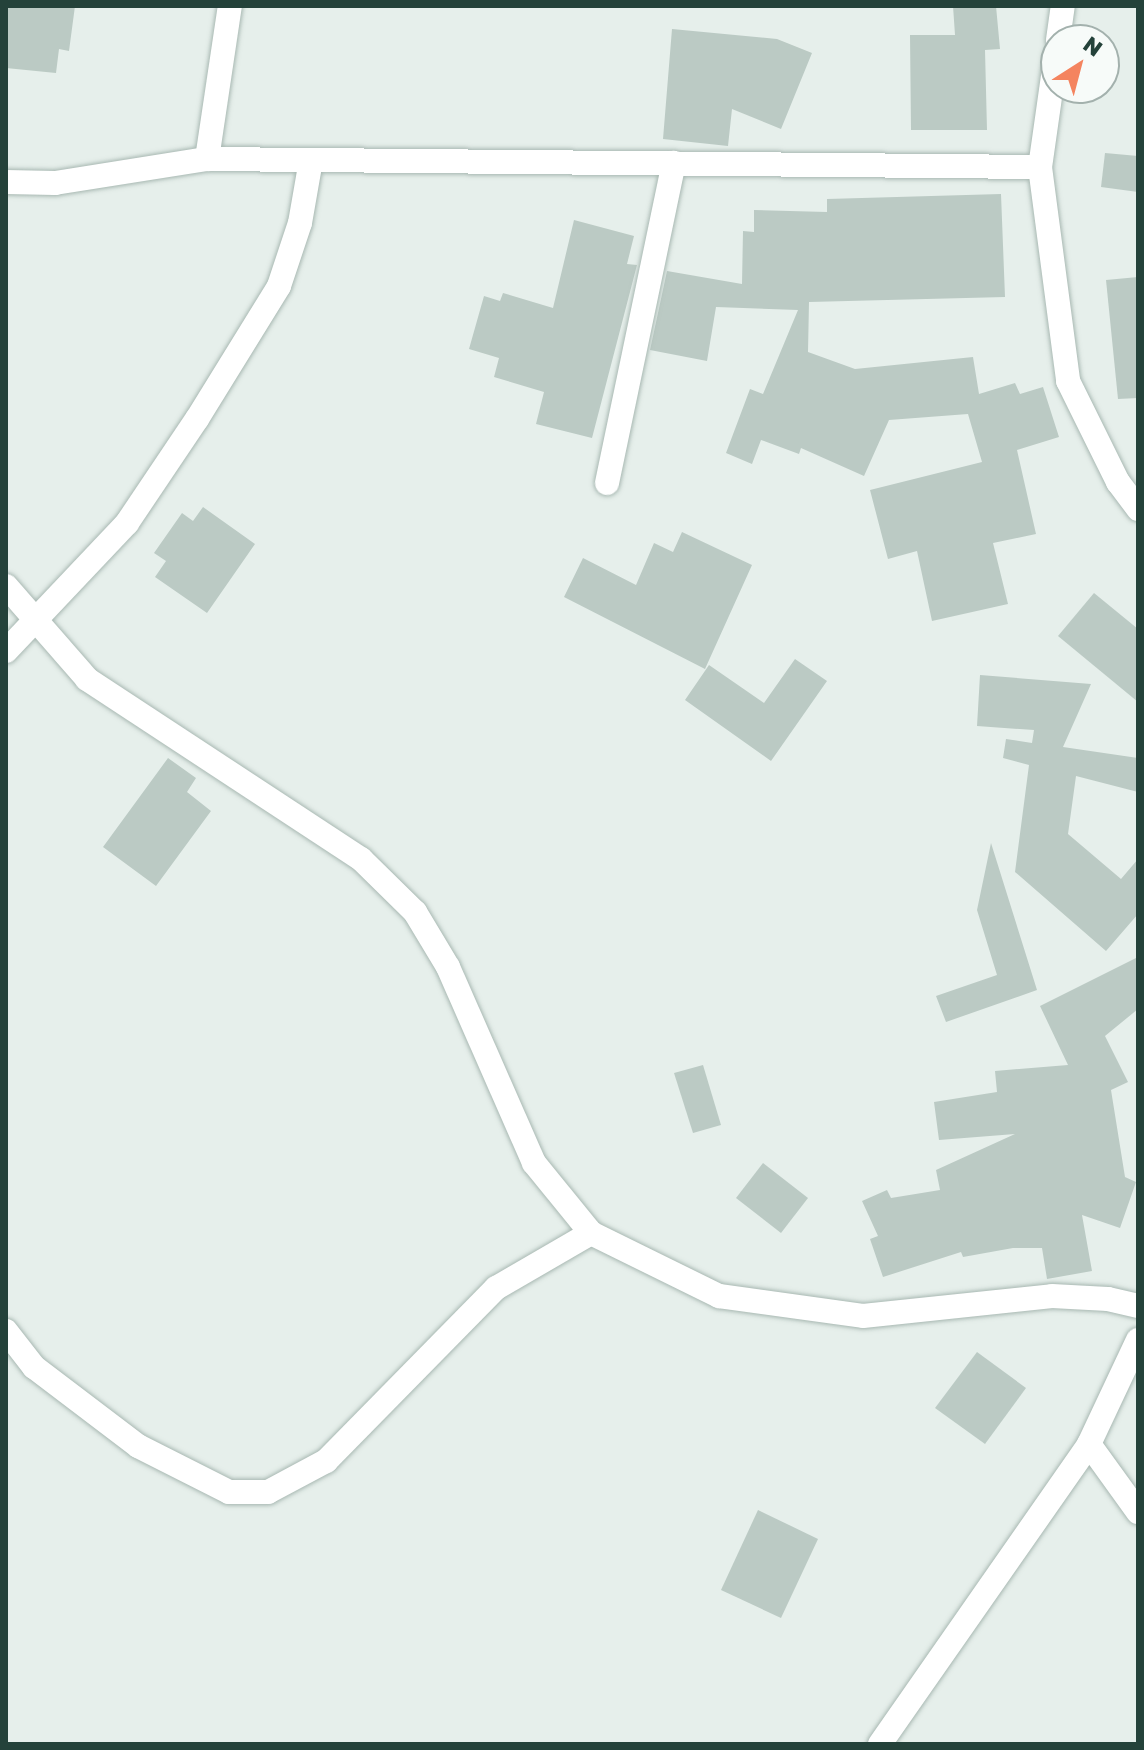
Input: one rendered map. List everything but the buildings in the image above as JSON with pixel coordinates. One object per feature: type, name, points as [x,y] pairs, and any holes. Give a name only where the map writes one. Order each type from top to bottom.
[{"type":"street","points":[[207,159],[230,6]]},
{"type":"street","points":[[1049,104],[1040,167],[1068,381],[1118,482],[1138,509]]},
{"type":"street","points":[[6,182],[55,183],[207,159],[1040,167]]},
{"type":"street","points":[[6,651],[38,623],[127,523],[279,286],[300,223],[311,160]]},
{"type":"street","points":[[607,483],[674,163]]},
{"type":"street","points":[[6,586],[87,679],[361,859],[415,912],[448,967],[534,1163],[591,1233],[719,1296],[849,1314],[1016,1303],[1052,1296],[1108,1299],[1138,1306]]},
{"type":"street","points":[[6,1331],[34,1367],[138,1446],[229,1492],[268,1492],[326,1461],[496,1288],[591,1233]]},
{"type":"street","points":[[880,1744],[1089,1444],[1138,1340]]},
{"type":"street","points":[[1089,1444],[1138,1512]]}]
